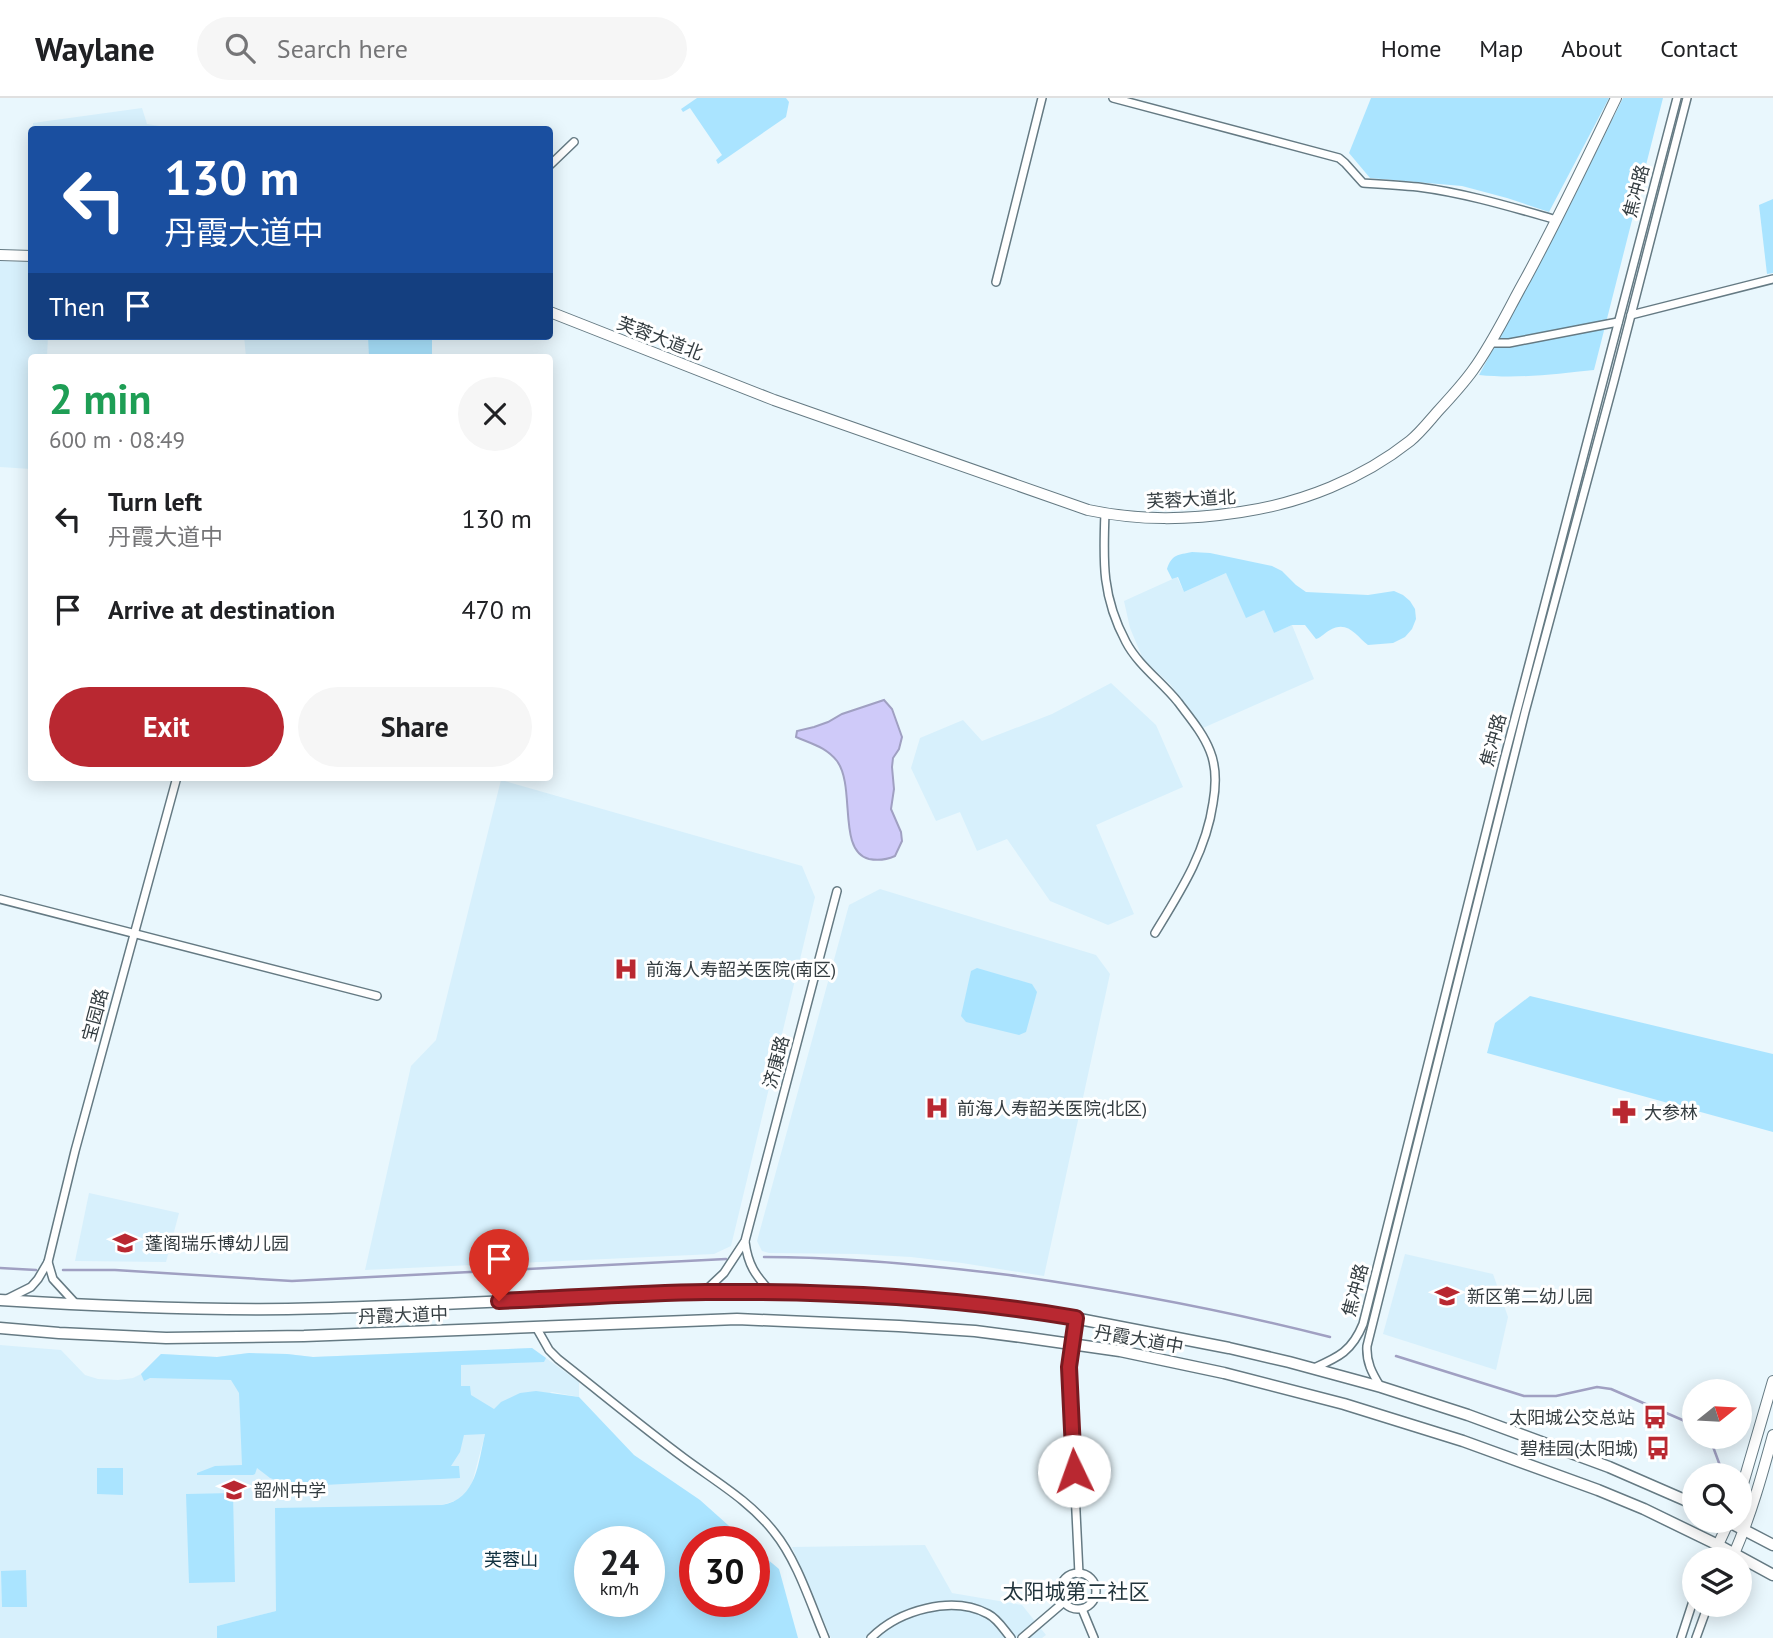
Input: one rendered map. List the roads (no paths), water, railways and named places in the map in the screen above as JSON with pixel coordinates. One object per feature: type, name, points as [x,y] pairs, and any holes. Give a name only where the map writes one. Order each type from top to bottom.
[{"type":"main road","name":"芙蓉大道北","points":[[553,313],[774,400],[1068,504],[1105,513],[1160,519],[1251,511],[1283,504],[1327,489],[1376,464],[1412,439],[1460,387],[1490,344],[1557,220],[1616,98]]},
{"type":"main road","points":[[0,254],[28,256]]},
{"type":"main road","name":"丹霞大道中","points":[[3,1300],[78,1305],[288,1309],[703,1292],[771,1292],[976,1303],[1076,1318],[1314,1368],[1381,1387],[1543,1442],[1682,1499]]},
{"type":"main road","name":"丹霞大道中","points":[[0,1328],[166,1338],[318,1336],[737,1319],[975,1331],[1120,1351],[1283,1387],[1463,1441],[1598,1490],[1644,1509],[1721,1547]]},
{"type":"main road","points":[[1749,1463],[1773,1381]]},
{"type":"main road","points":[[1752,1507],[1773,1435]]},
{"type":"main road","points":[[1718,1545],[1723,1533]]},
{"type":"main road","points":[[1750,1533],[1773,1545]]},
{"type":"main road","name":"丹霞大道中","points":[[1752,1565],[1773,1575]]},
{"type":"street","points":[[996,282],[1042,98]]},
{"type":"street","points":[[1113,98],[1339,158],[1363,183],[1419,187],[1501,204],[1557,220]]},
{"type":"street","name":"焦冲路","points":[[1314,1368],[1341,1355],[1352,1346],[1363,1324],[1504,761],[1677,98]]},
{"type":"street","name":"焦冲路","points":[[1381,1387],[1370,1369],[1367,1346],[1525,712],[1687,98]]},
{"type":"street","points":[[553,162],[574,142]]},
{"type":"street","points":[[1631,315],[1773,279]]},
{"type":"street","points":[[1490,344],[1509,343],[1618,322]]},
{"type":"street","points":[[1105,513],[1104,570],[1106,590],[1116,623],[1140,662],[1167,688],[1201,732],[1209,748],[1215,771],[1215,792],[1202,848],[1195,866],[1154,933]]},
{"type":"street","name":"宝园路","points":[[3,1300],[31,1287],[48,1262],[75,1151],[176,781]]},
{"type":"street","name":"济康路","points":[[703,1292],[724,1273],[745,1241],[837,891]]},
{"type":"street","points":[[0,899],[377,996]]},
{"type":"street","points":[[745,1241],[749,1263],[771,1292]]},
{"type":"street","points":[[48,1262],[53,1279],[78,1305]]},
{"type":"street","points":[[1076,1318],[1069,1367],[1079,1574]]},
{"type":"street","points":[[536,1327],[549,1350],[558,1359],[683,1457],[739,1497],[760,1516],[789,1555],[825,1638]]},
{"type":"street","points":[[1079,1574],[1093,1582],[1096,1593],[1091,1603],[1082,1609],[1072,1608],[1064,1602],[1060,1591],[1068,1576],[1079,1574]]},
{"type":"street","points":[[1022,1638],[1064,1602]]},
{"type":"street","points":[[871,1638],[898,1618],[950,1605],[970,1607],[987,1614],[995,1619],[1011,1638]]},
{"type":"street","points":[[1082,1609],[1094,1638]]},
{"type":"street","points":[[1681,1638],[1688,1617]]},
{"type":"street","points":[[1696,1638],[1703,1617]]},
{"type":"waterway","points":[[764,1257],[887,1262],[1009,1275],[1170,1302],[1330,1337]]},
{"type":"waterway","points":[[63,1270],[115,1270],[292,1281],[726,1259]]},
{"type":"waterway","points":[[0,1268],[36,1270]]},
{"type":"waterway","points":[[1396,1356],[1524,1396],[1556,1396],[1597,1387],[1611,1389],[1682,1420]]},
{"type":"waterway","points":[[1714,1449],[1719,1463]]},
{"type":"place","name":"前海人寿韶关医院(南区)","points":[[626,969]]},
{"type":"place","name":"前海人寿韶关医院(北区)","points":[[937,1108]]},
{"type":"place","name":"大参林","points":[[1624,1112]]},
{"type":"place","name":"蓬阁瑞乐博幼儿园","points":[[125,1243]]},
{"type":"place","name":"新区第二幼儿园","points":[[1447,1296]]},
{"type":"place","name":"太阳城公交总站","points":[[1655,1417]]},
{"type":"place","name":"碧桂园(太阳城)","points":[[1658,1448]]},
{"type":"place","name":"韶州中学","points":[[234,1490]]},
{"type":"district","name":"太阳城第二社区","points":[[1076,1591]]},
{"type":"park label","name":"芙蓉山","points":[[511,1559]]}]
